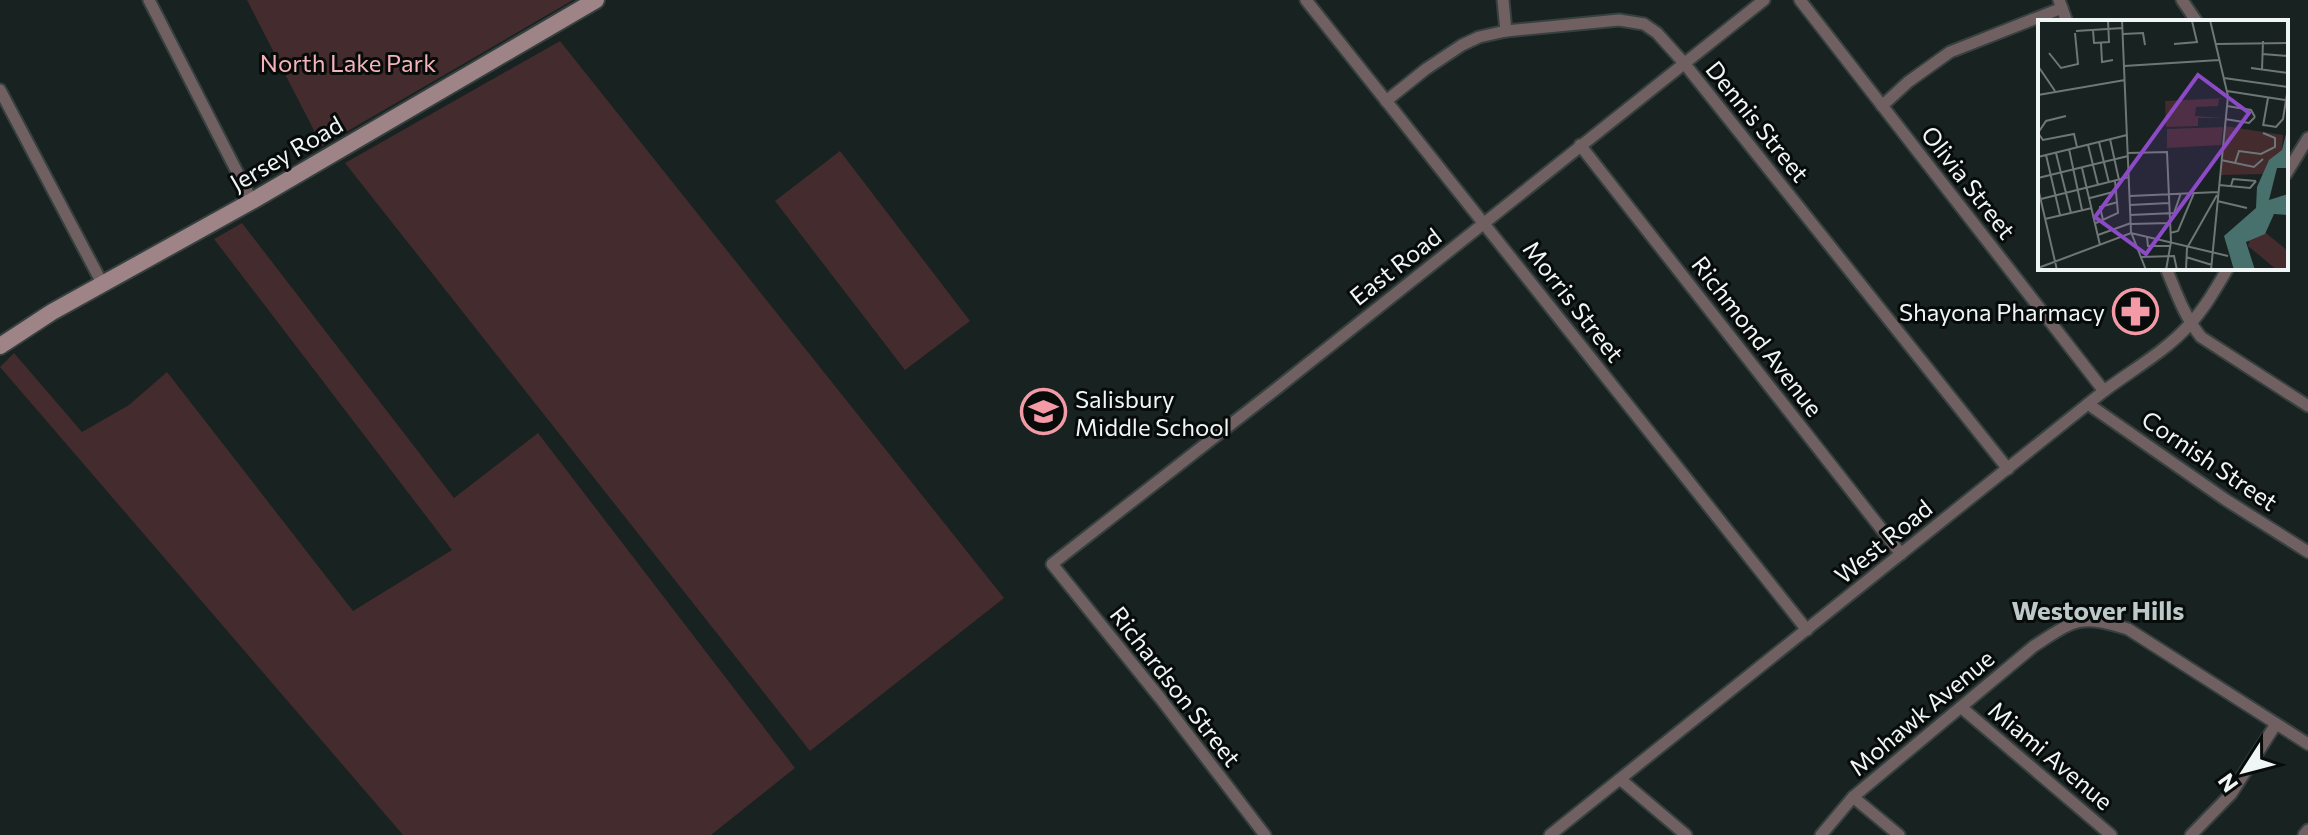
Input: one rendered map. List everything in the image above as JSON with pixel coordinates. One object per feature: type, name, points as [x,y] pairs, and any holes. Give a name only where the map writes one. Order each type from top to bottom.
[{"type":"street","points":[[149,0],[252,201]]},
{"type":"street","name":"Jersey Road","points":[[0,346],[102,283],[252,201],[596,0]]},
{"type":"street","name":"Morris Street","points":[[1306,0],[1807,630]]},
{"type":"street","points":[[1503,0],[1506,31]]},
{"type":"street","name":"East Road","points":[[1052,564],[1764,0]]},
{"type":"street","name":"Olivia Street","points":[[1800,0],[2104,391]]},
{"type":"street","points":[[2182,0],[2196,20]]},
{"type":"street","points":[[1882,106],[1908,82],[1950,52],[2060,4]]},
{"type":"street","name":"Dennis Street","points":[[1386,101],[1426,69],[1479,37],[1506,31],[1619,20],[1644,24],[1657,33],[1684,63],[2008,469]]},
{"type":"street","points":[[0,90],[102,283]]},
{"type":"street","points":[[2288,171],[2308,138]]},
{"type":"street","name":"Richmond Avenue","points":[[1580,145],[1901,554]]},
{"type":"street","points":[[2167,270],[2191,324],[2211,345],[2308,406]]},
{"type":"street","name":"West Road","points":[[1550,835],[2104,391],[2174,340],[2191,324],[2227,270]]},
{"type":"street","name":"Cornish Street","points":[[2088,404],[2226,500],[2308,552]]},
{"type":"street","name":"Richardson Street","points":[[1052,564],[1265,835]]},
{"type":"street","name":"Mohawk Avenue","points":[[1821,835],[1853,797],[2034,646],[2083,619],[2128,629],[2308,744]]},
{"type":"street","name":"Miami Avenue","points":[[1962,708],[2111,835]]},
{"type":"street","points":[[2191,835],[2231,794],[2276,724]]},
{"type":"street","points":[[1620,779],[1686,835]]},
{"type":"street","points":[[1853,797],[1899,835]]},
{"type":"street","points":[[2304,835],[2308,830]]},
{"type":"green space","name":"North Lake Park","points":[[247,0],[573,0],[322,146]]},
{"type":"green space","points":[[560,41],[1004,598],[810,751],[345,163]]},
{"type":"green space","points":[[840,151],[970,321],[905,370],[775,201]]},
{"type":"green space","points":[[242,223],[454,498],[538,433],[795,768],[711,835],[403,835],[0,367],[14,353],[82,432],[129,405],[167,372],[353,611],[452,550],[214,239]]},
{"type":"place","name":"Shayona Pharmacy","points":[[2136,311]]},
{"type":"place","name":"Salisbury Middle School","points":[[1044,412]]},
{"type":"district","name":"Westover Hills","points":[[2098,609]]}]
